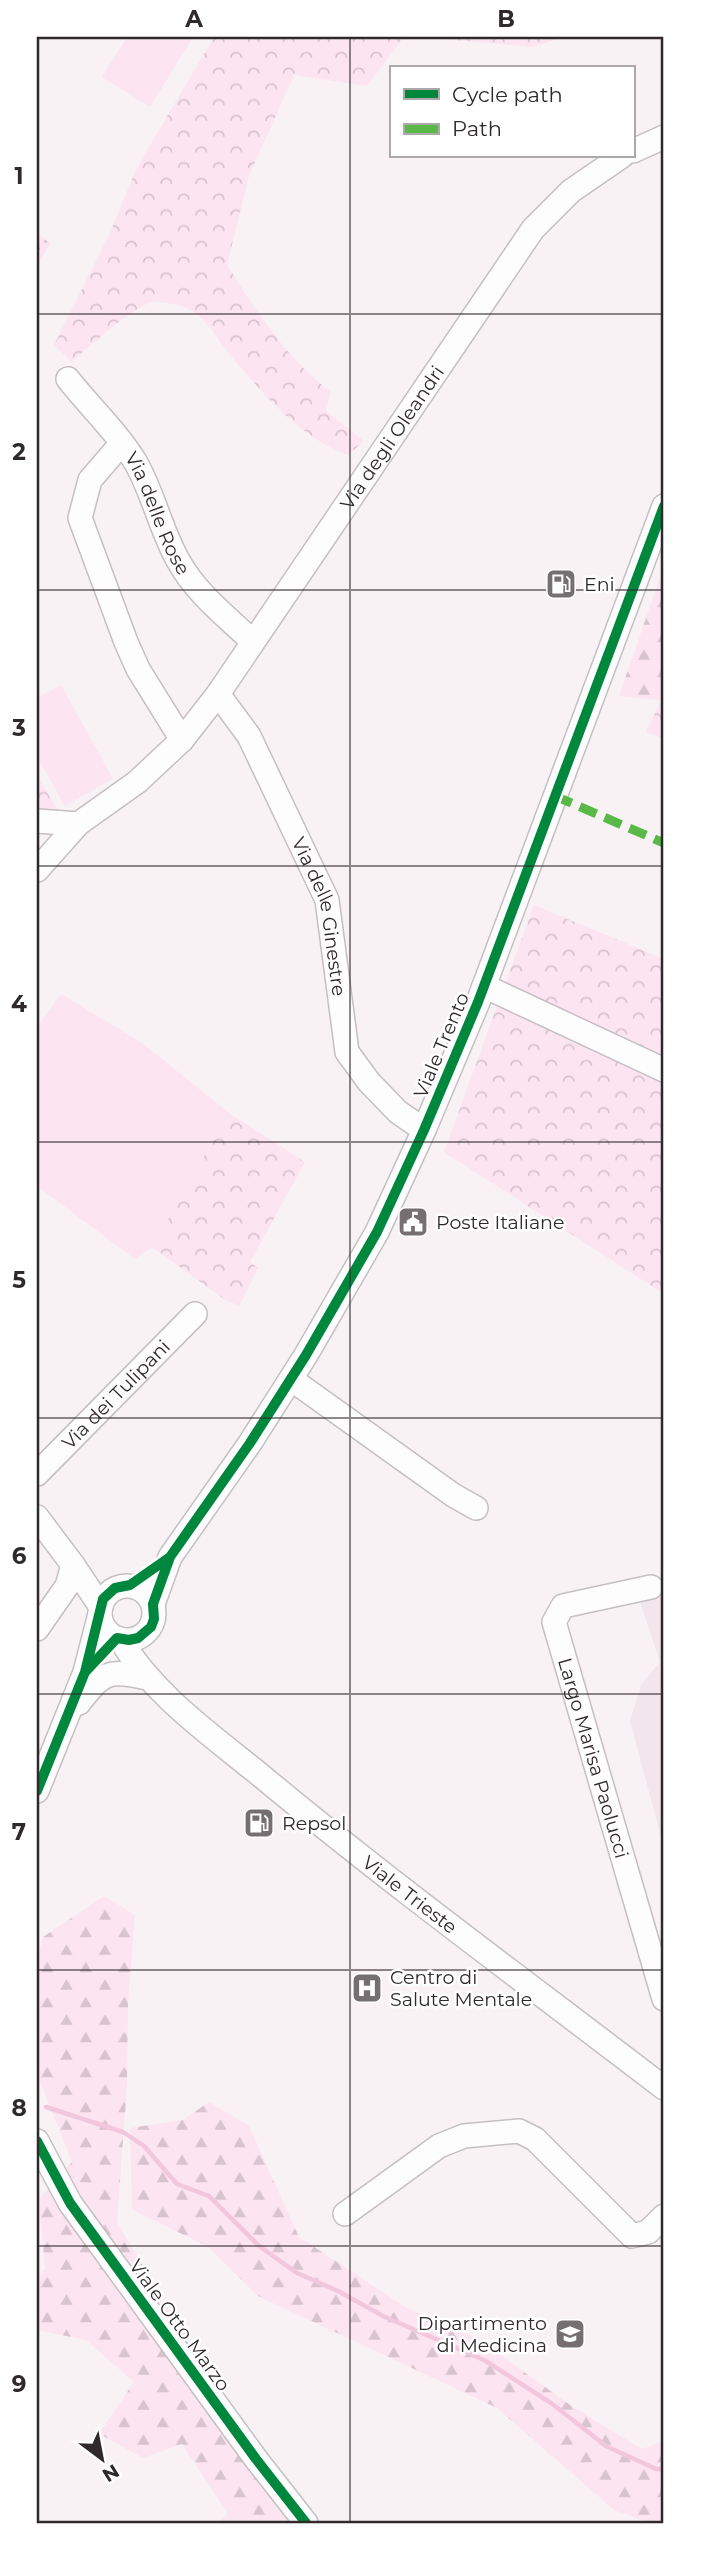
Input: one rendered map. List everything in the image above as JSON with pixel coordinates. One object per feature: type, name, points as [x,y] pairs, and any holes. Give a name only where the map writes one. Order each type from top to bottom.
[{"type":"street","points":[[634,151],[664,137]]},
{"type":"street","name":"Via degli Oleandri","points":[[37,870],[78,824],[137,782],[182,740],[218,694],[533,229],[571,191],[619,158]]},
{"type":"street","name":"Via delle Rose","points":[[68,379],[134,461],[150,490],[179,564],[193,582],[252,641]]},
{"type":"street","points":[[121,444],[90,480],[80,518],[138,669],[182,740]]},
{"type":"street","name":"Viale Trento","points":[[153,1604],[170,1557],[291,1379],[377,1232],[424,1130],[484,986],[664,506]]},
{"type":"street","name":"Via delle Ginestre","points":[[218,694],[249,736],[327,900],[346,1052],[369,1082],[398,1112],[424,1130]]},
{"type":"street","points":[[37,821],[78,824]]},
{"type":"street","points":[[484,986],[664,1070]]},
{"type":"street","name":"Via dei Tulipani","points":[[37,1474],[195,1314]]},
{"type":"street","points":[[291,1379],[453,1495],[476,1508]]},
{"type":"street","points":[[37,1517],[76,1569],[100,1611],[105,1629],[118,1639],[138,1638],[146,1633],[154,1619],[153,1604],[147,1594],[76,1569]]},
{"type":"street","name":"Viale Trento","points":[[126,1586],[170,1557]]},
{"type":"street","points":[[37,1629],[76,1569]]},
{"type":"street","points":[[37,1791],[85,1672],[100,1611],[108,1593],[126,1586]]},
{"type":"street","name":"Largo Marisa Paolucci","points":[[651,1587],[564,1606],[554,1622],[664,1998]]},
{"type":"street","points":[[146,1633],[155,1685]]},
{"type":"street","points":[[85,1672],[118,1639]]},
{"type":"street","name":"Viale Trieste","points":[[118,1639],[155,1685],[330,1833],[664,2088]]},
{"type":"street","points":[[66,1719],[96,1681],[109,1674],[125,1673],[155,1685]]},
{"type":"street","points":[[345,2214],[439,2146],[464,2136],[519,2131],[535,2139],[632,2236],[648,2231],[664,2216]]},
{"type":"street","name":"Viale Otto Marzo","points":[[37,2141],[71,2203],[256,2459],[306,2523]]},
{"type":"shaded area","points":[[664,1579],[664,1848],[630,1721],[641,1685],[660,1662],[635,1586]]},
{"type":"green space","points":[[127,37],[193,37],[150,107],[102,77]]},
{"type":"green space","points":[[214,37],[404,37],[367,86],[294,75],[249,176],[227,265],[286,349],[331,392],[326,411],[364,441],[348,455],[314,438],[284,413],[243,370],[207,325],[187,308],[156,302],[145,305],[111,328],[72,362],[54,345],[110,233],[136,169]]},
{"type":"green space","points":[[421,37],[565,37],[532,47]]},
{"type":"green space","points":[[37,234],[51,243],[37,265]]},
{"type":"green space","points":[[664,566],[664,694],[661,700],[619,696]]},
{"type":"green space","points":[[61,685],[113,779],[65,806],[37,756],[37,698]]},
{"type":"green space","points":[[664,694],[664,739],[646,732]]},
{"type":"green space","points":[[37,776],[63,818],[37,817]]},
{"type":"green space","points":[[534,905],[664,959],[664,1294],[444,1152]]},
{"type":"green space","points":[[61,994],[142,1043],[229,1113],[152,1247],[135,1259],[37,1186],[37,1027]]},
{"type":"green space","points":[[229,1113],[305,1162],[250,1262],[258,1268],[239,1306],[221,1297],[152,1247]]},
{"type":"green space","points":[[104,1896],[135,1915],[117,2222],[295,2523],[217,2523],[228,2514],[182,2444],[143,2458],[99,2434],[134,2382],[86,2340],[37,2330],[37,2279],[45,2268],[39,2199],[72,2162],[38,2076],[37,1961],[43,1937]]},
{"type":"green space","points":[[209,2102],[249,2126],[299,2237],[407,2308],[478,2339],[573,2407],[642,2449],[664,2441],[664,2523],[650,2523],[614,2510],[497,2408],[258,2296],[207,2246],[132,2210],[130,2128],[183,2120]]},
{"type":"waterway","points":[[46,2107],[123,2132],[144,2146],[177,2184],[209,2196],[259,2246],[297,2273],[338,2291],[383,2316],[484,2360],[551,2403],[606,2446],[656,2469],[664,2469]]},
{"type":"marked path","points":[[555,796],[664,843]]},
{"type":"cycle path","points":[[85,1672],[117,1638],[138,1638],[151,1627],[154,1619],[153,1604],[170,1557],[250,1443],[306,1355],[377,1232],[478,1002],[664,506]]},
{"type":"cycle path","points":[[37,1791],[85,1672],[103,1599],[115,1588],[130,1585],[170,1557]]},
{"type":"cycle path","points":[[37,2141],[70,2203],[256,2459],[306,2523]]},
{"type":"place","name":"Eni","points":[[561,584]]},
{"type":"place","name":"Poste Italiane","points":[[413,1222]]},
{"type":"place","name":"Repsol","points":[[259,1823]]},
{"type":"place","name":"Centro di Salute Mentale","points":[[367,1988]]},
{"type":"place","name":"Dipartimento di Medicina","points":[[570,2334]]}]
